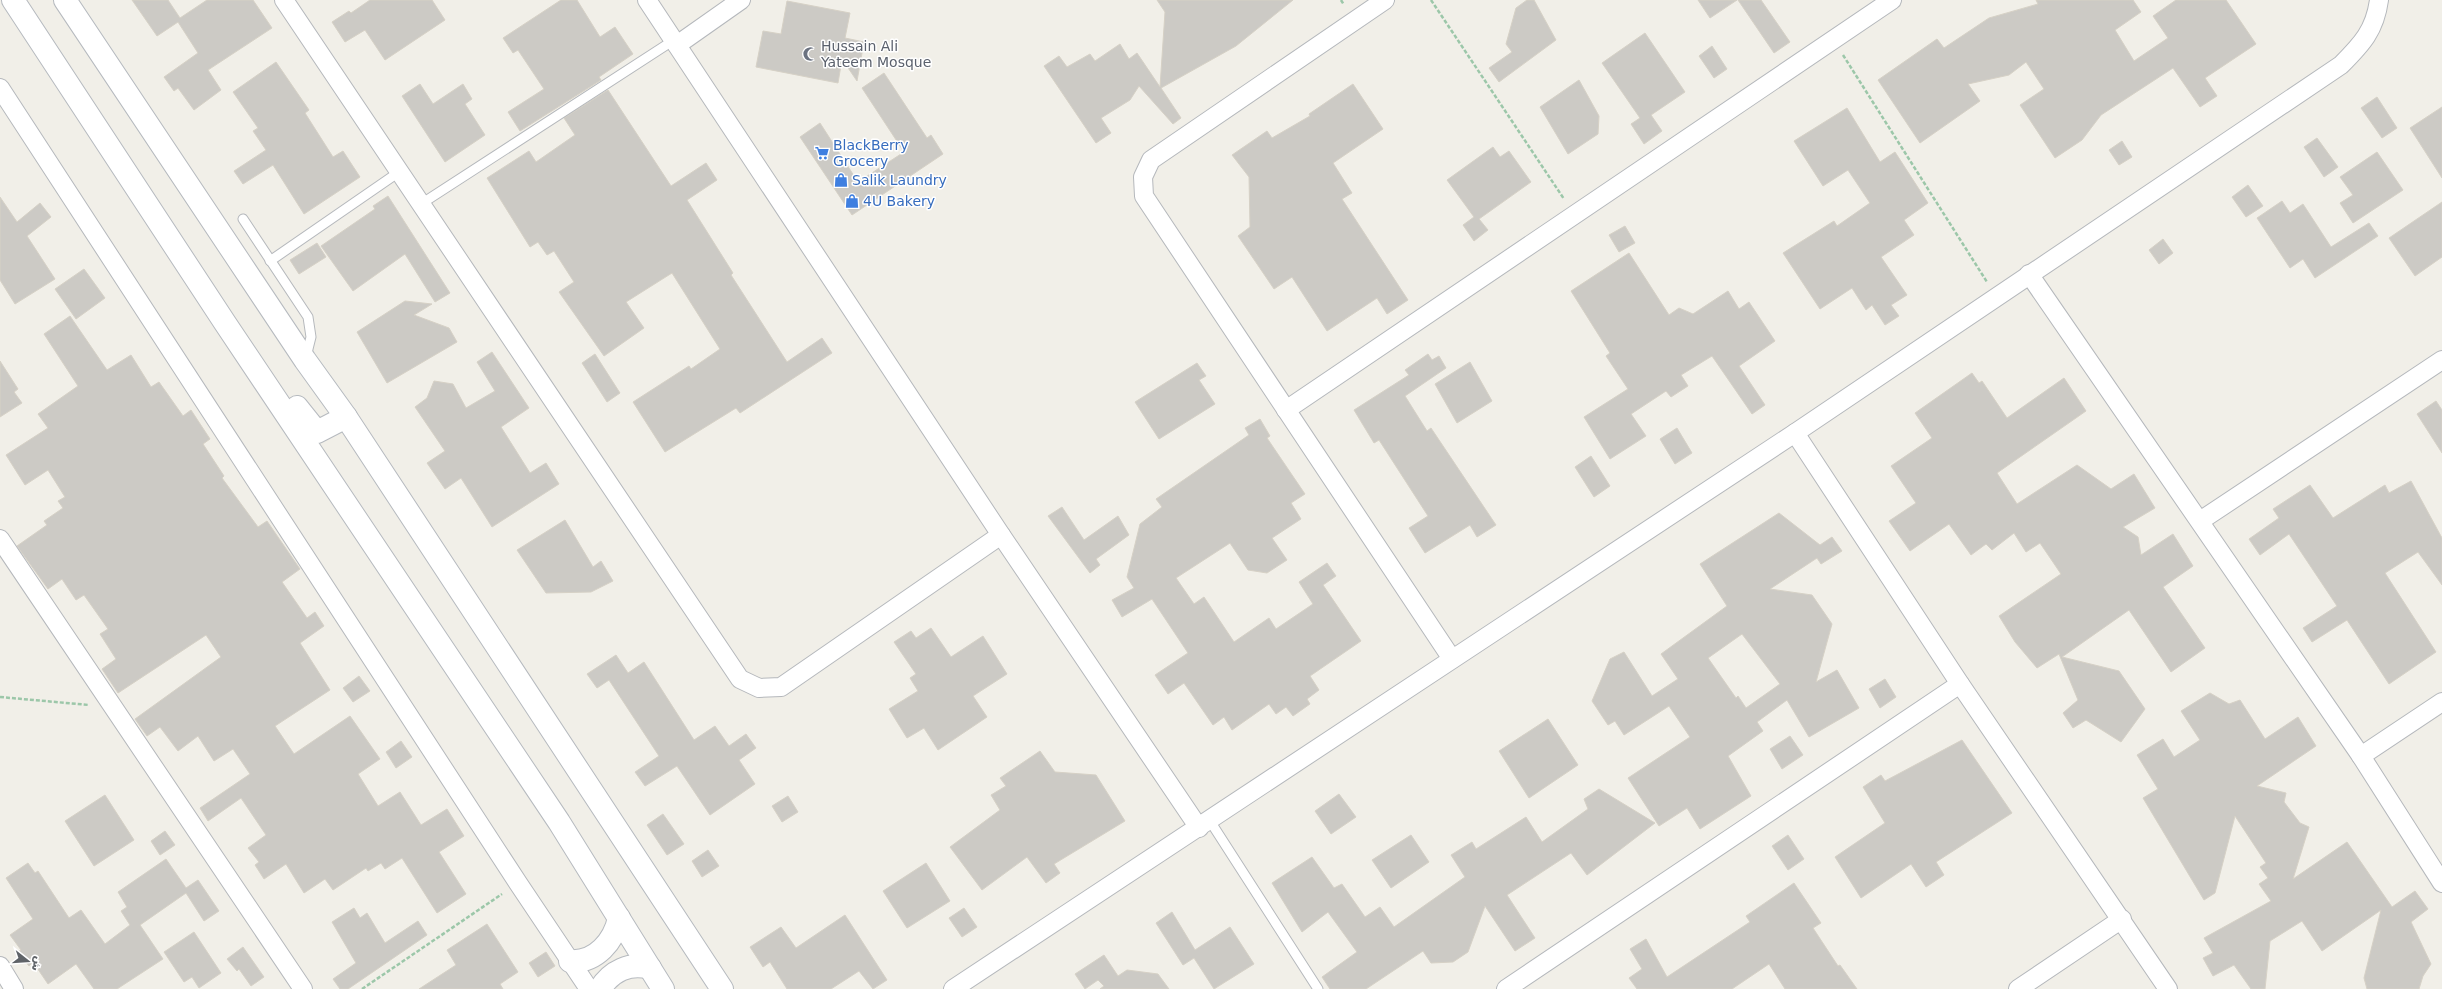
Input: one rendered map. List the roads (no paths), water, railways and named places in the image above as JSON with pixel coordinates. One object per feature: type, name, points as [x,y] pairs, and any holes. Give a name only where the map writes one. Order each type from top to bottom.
[{"type":"main road","points":[[13,0],[224,323],[559,822],[663,989]]},
{"type":"main road","points":[[65,0],[305,360],[346,417],[722,989]]},
{"type":"main road","points":[[224,323],[240,331],[248,338],[314,431],[319,432],[346,417]]},
{"type":"main road","points":[[570,961],[580,962],[591,957],[607,945],[616,932],[619,918]]},
{"type":"main road","points":[[600,989],[620,969],[632,966],[650,968]]},
{"type":"street","points":[[284,0],[740,679],[759,688],[781,687],[1001,535]]},
{"type":"street","points":[[647,0],[1001,535],[1205,825]]},
{"type":"street","points":[[676,42],[742,0]]},
{"type":"street","points":[[1385,0],[1166,148],[1151,160],[1143,177],[1144,196],[1452,659]]},
{"type":"street","points":[[1286,410],[1892,0]]},
{"type":"street","points":[[953,989],[1205,825],[1452,659],[1795,433],[2341,64],[2364,43],[2377,16],[2379,0]]},
{"type":"street","points":[[0,88],[518,883],[589,989]]},
{"type":"street","points":[[2030,274],[2361,756],[2442,883]]},
{"type":"street","points":[[2200,521],[2442,360]]},
{"type":"street","points":[[1795,433],[1960,684],[2122,919],[2168,989]]},
{"type":"street","points":[[0,539],[303,989]]},
{"type":"street","points":[[1506,989],[1960,684]]},
{"type":"street","points":[[2361,756],[2442,702]]},
{"type":"street","points":[[2018,989],[2122,919]]},
{"type":"street","points":[[0,966],[14,989]]},
{"type":"lane","points":[[421,204],[676,42]]},
{"type":"lane","points":[[270,261],[400,172]]},
{"type":"lane","points":[[243,219],[308,317],[311,337],[305,360]]},
{"type":"lane","points":[[1205,825],[1318,989]]},
{"type":"place","name":"Hussain Ali Yateem Mosque","points":[[810,54]]},
{"type":"place","name":"BlackBerry Grocery","points":[[822,153]]},
{"type":"place","name":"Salik Laundry","points":[[841,180]]},
{"type":"place","name":"4U Bakery","points":[[852,201]]}]
